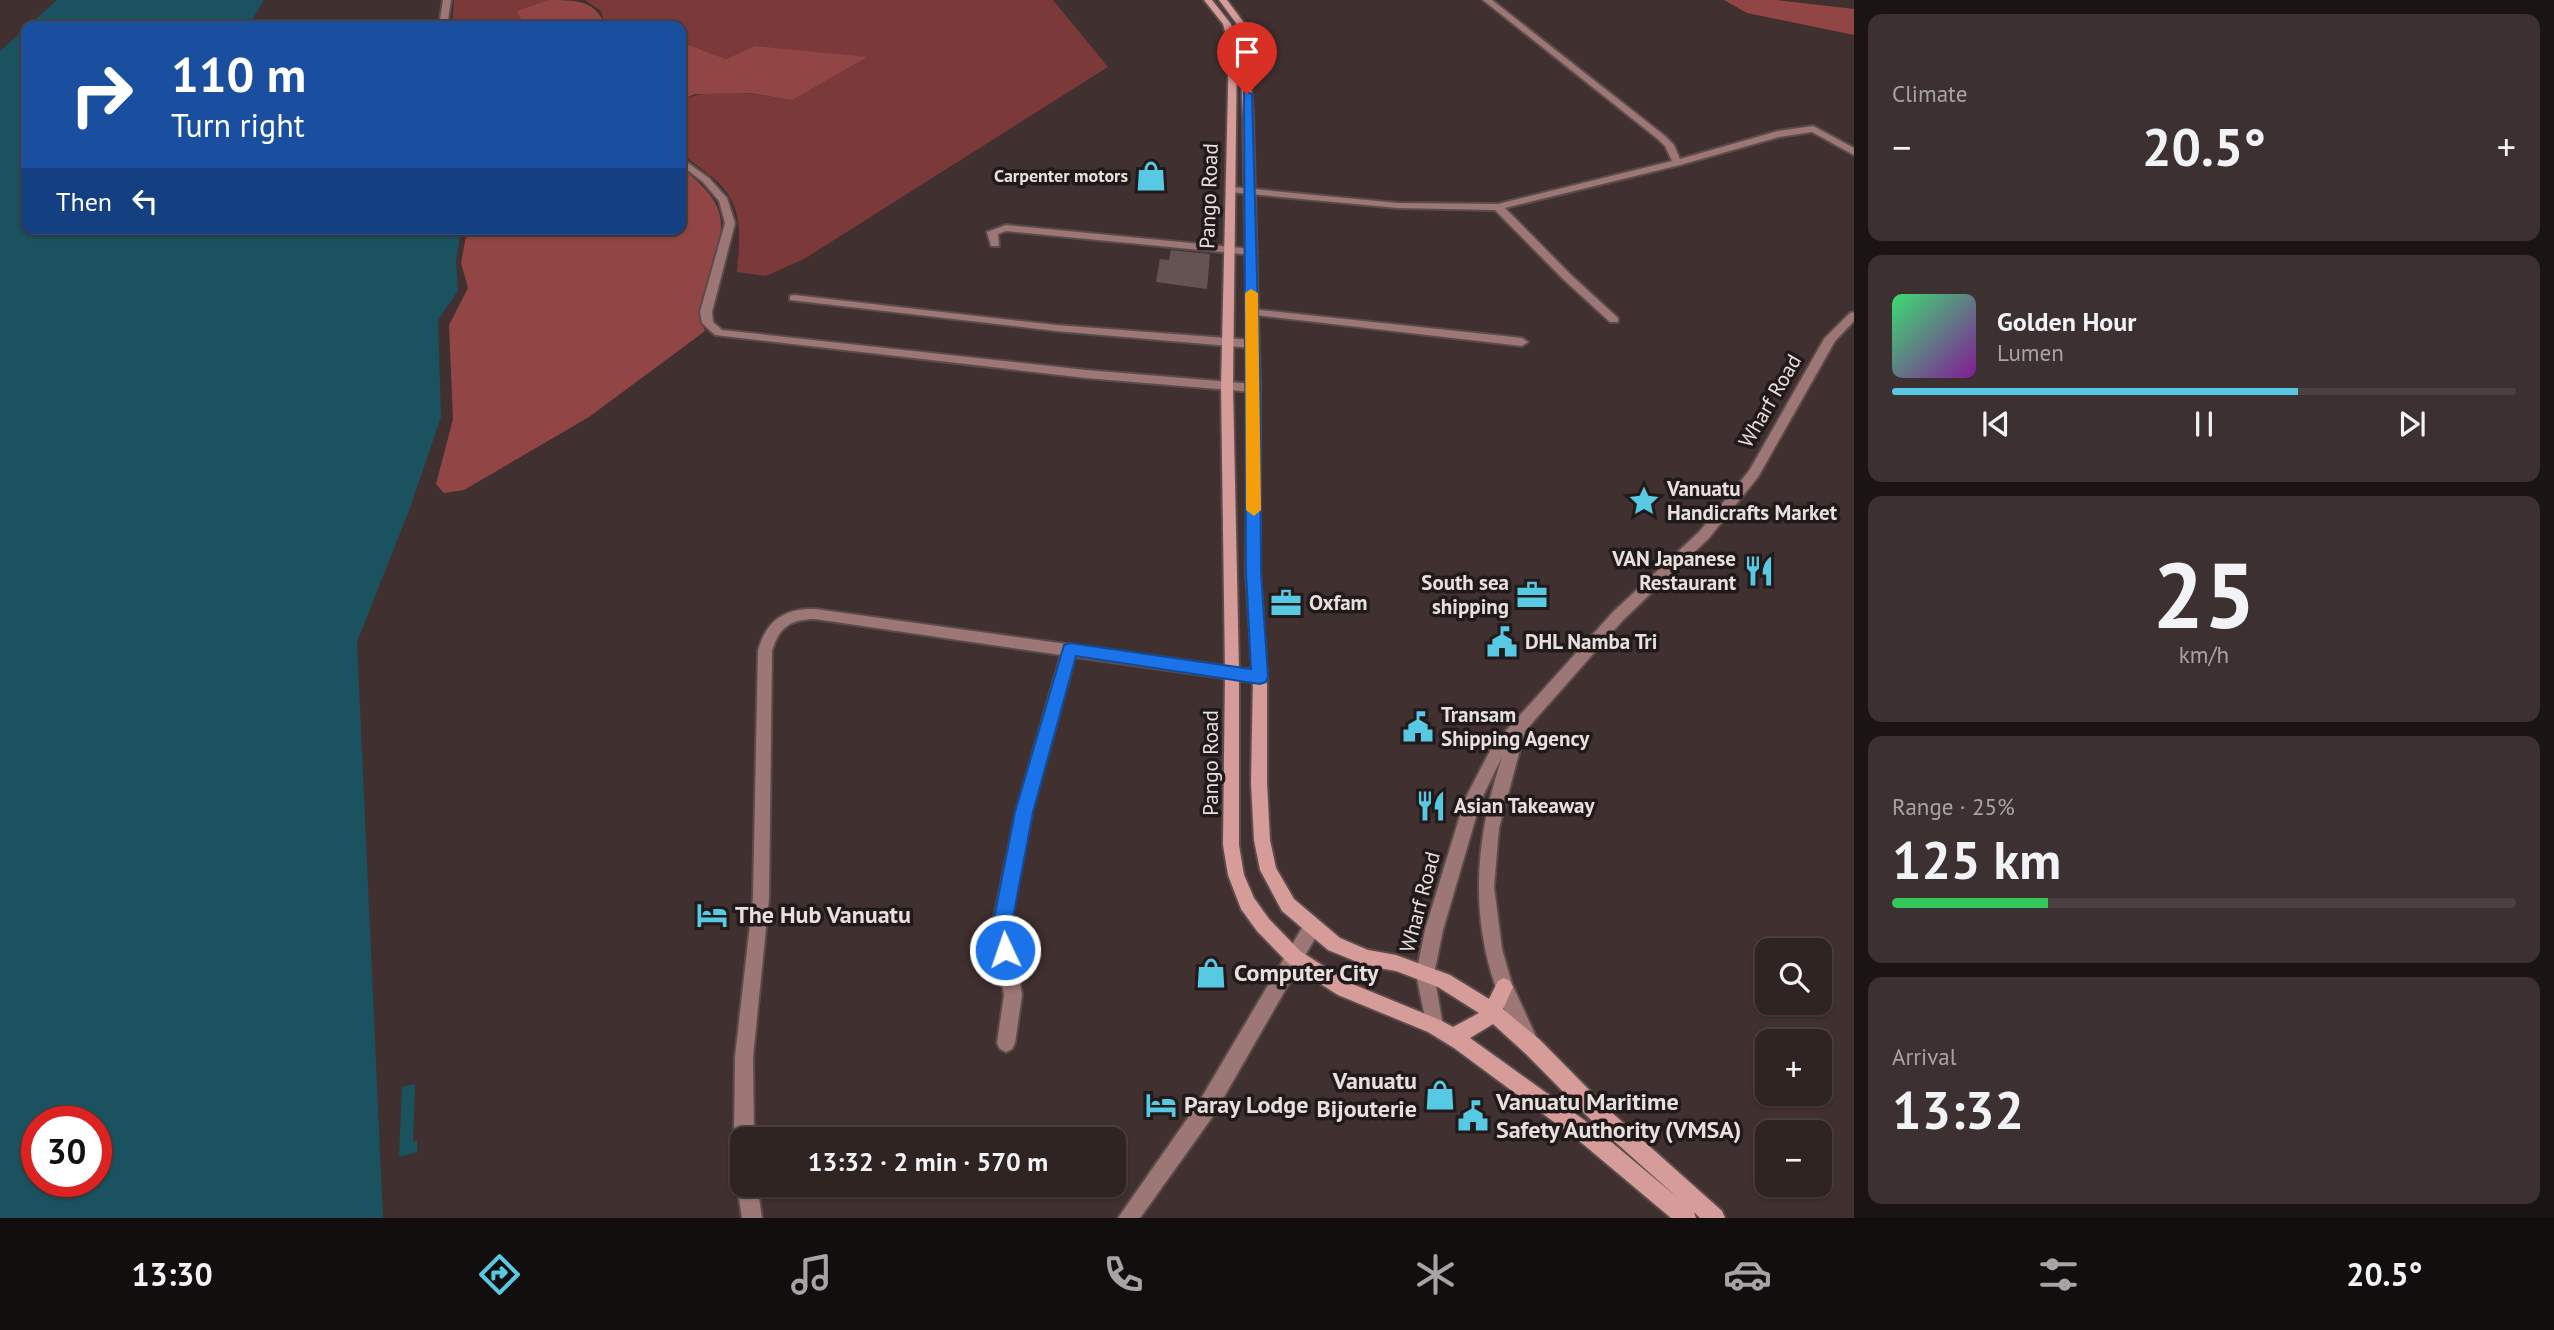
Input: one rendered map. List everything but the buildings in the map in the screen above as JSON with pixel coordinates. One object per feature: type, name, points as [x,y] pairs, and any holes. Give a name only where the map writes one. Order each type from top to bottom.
[{"type":"street","points":[[444,21],[447,0]]},
{"type":"street","name":"Pango Road","points":[[1208,0],[1227,24],[1233,46],[1233,190],[1228,250],[1227,344],[1232,672],[1231,845],[1236,874],[1247,903],[1263,925],[1294,957],[1344,989],[1434,1026],[1451,1037],[1584,1132],[1686,1218]]},
{"type":"street","name":"Pango Road","points":[[1223,0],[1243,26],[1248,116],[1254,388],[1254,572],[1260,677],[1259,783],[1262,839],[1268,870],[1289,905],[1334,944],[1367,958],[1396,963],[1425,974],[1465,992],[1493,1012],[1533,1047],[1603,1118],[1715,1218]]},
{"type":"street","points":[[1487,0],[1661,138],[1669,145],[1676,163]]},
{"type":"street","points":[[1233,190],[1472,208],[1498,207],[1676,163],[1761,137],[1809,129],[1819,131],[1854,152]]},
{"type":"street","points":[[686,165],[706,180],[723,200],[730,223],[706,312],[708,323],[719,332],[1086,374],[1254,388]]},
{"type":"street","points":[[1498,207],[1614,320]]},
{"type":"street","points":[[995,244],[992,232],[1006,228],[1252,252]]},
{"type":"street","points":[[794,298],[1227,344],[1252,344]]},
{"type":"street","points":[[1251,312],[1522,342]]},
{"type":"street","name":"Wharf Road","points":[[1434,1026],[1425,974],[1434,930],[1473,799],[1498,750],[1618,616],[1704,535],[1754,474],[1830,339],[1854,315]]},
{"type":"street","points":[[744,1127],[744,1057],[761,898],[765,651],[768,634],[779,622],[801,613],[1260,677]]},
{"type":"street","points":[[1006,1043],[1013,995],[1001,928],[1024,812],[1070,649]]},
{"type":"street","name":"Wharf Road","points":[[1521,722],[1494,802],[1485,867],[1485,913],[1504,987],[1533,1047]]},
{"type":"street","points":[[1128,1218],[1206,1109],[1312,927]]},
{"type":"street","points":[[1451,1037],[1484,1023],[1493,1012],[1504,987]]},
{"type":"street","points":[[748,1197],[751,1218]]},
{"type":"shaded area","points":[[454,0],[548,0],[518,11],[523,21],[452,21]]},
{"type":"shaded area","points":[[548,0],[567,0],[590,6],[603,21],[522,21],[517,11]]},
{"type":"shaded area","points":[[585,0],[1053,0],[1108,67],[804,259],[766,276],[737,272],[739,231],[735,208],[722,187],[686,156],[686,98],[722,92],[792,100],[754,46],[726,59],[686,44],[686,21],[604,21],[601,11]]},
{"type":"shaded area","points":[[1724,0],[1776,0],[1854,9],[1854,35],[1747,13]]},
{"type":"shaded area","points":[[686,44],[726,59],[754,46],[867,57],[792,100],[749,93],[695,94],[686,98]]},
{"type":"shaded area","points":[[686,171],[710,195],[721,219],[718,247],[701,308],[705,331],[589,417],[464,490],[444,493],[436,484],[453,419],[449,325],[468,288],[461,263],[466,236],[686,235]]},
{"type":"water","points":[[57,0],[264,0],[251,21],[34,21]]},
{"type":"water","points":[[21,32],[21,235],[460,237],[456,261],[458,291],[438,320],[441,417],[410,508],[357,642],[383,1218],[0,1218],[0,51]]},
{"type":"water","points":[[415,1084],[413,1141],[417,1141],[417,1152],[399,1157],[402,1087]]},
{"type":"slow traffic","points":[[1251,293],[1254,510]]},
{"type":"place","name":"Carpenter motors","points":[[1151,176]]},
{"type":"place","name":"Vanuatu Handicrafts Market","points":[[1644,501]]},
{"type":"place","name":"VAN Japanese Restaurant","points":[[1759,571]]},
{"type":"place","name":"South sea shipping","points":[[1532,595]]},
{"type":"place","name":"Oxfam","points":[[1286,603]]},
{"type":"place","name":"DHL Namba Tri","points":[[1502,642]]},
{"type":"place","name":"Transam Shipping Agency","points":[[1418,727]]},
{"type":"place","name":"Asian Takeaway","points":[[1431,806]]},
{"type":"place","name":"The Hub Vanuatu","points":[[712,915]]},
{"type":"place","name":"Computer City","points":[[1211,973]]},
{"type":"place","name":"Vanuatu Bijouterie","points":[[1440,1095]]},
{"type":"place","name":"Paray Lodge","points":[[1161,1105]]},
{"type":"place","name":"Vanuatu Maritime Safety Authority (VMSA)","points":[[1473,1116]]},
{"type":"route","points":[[1005,950],[1001,928],[1024,812],[1070,649],[1260,677],[1254,572],[1254,388],[1247,94]]}]
